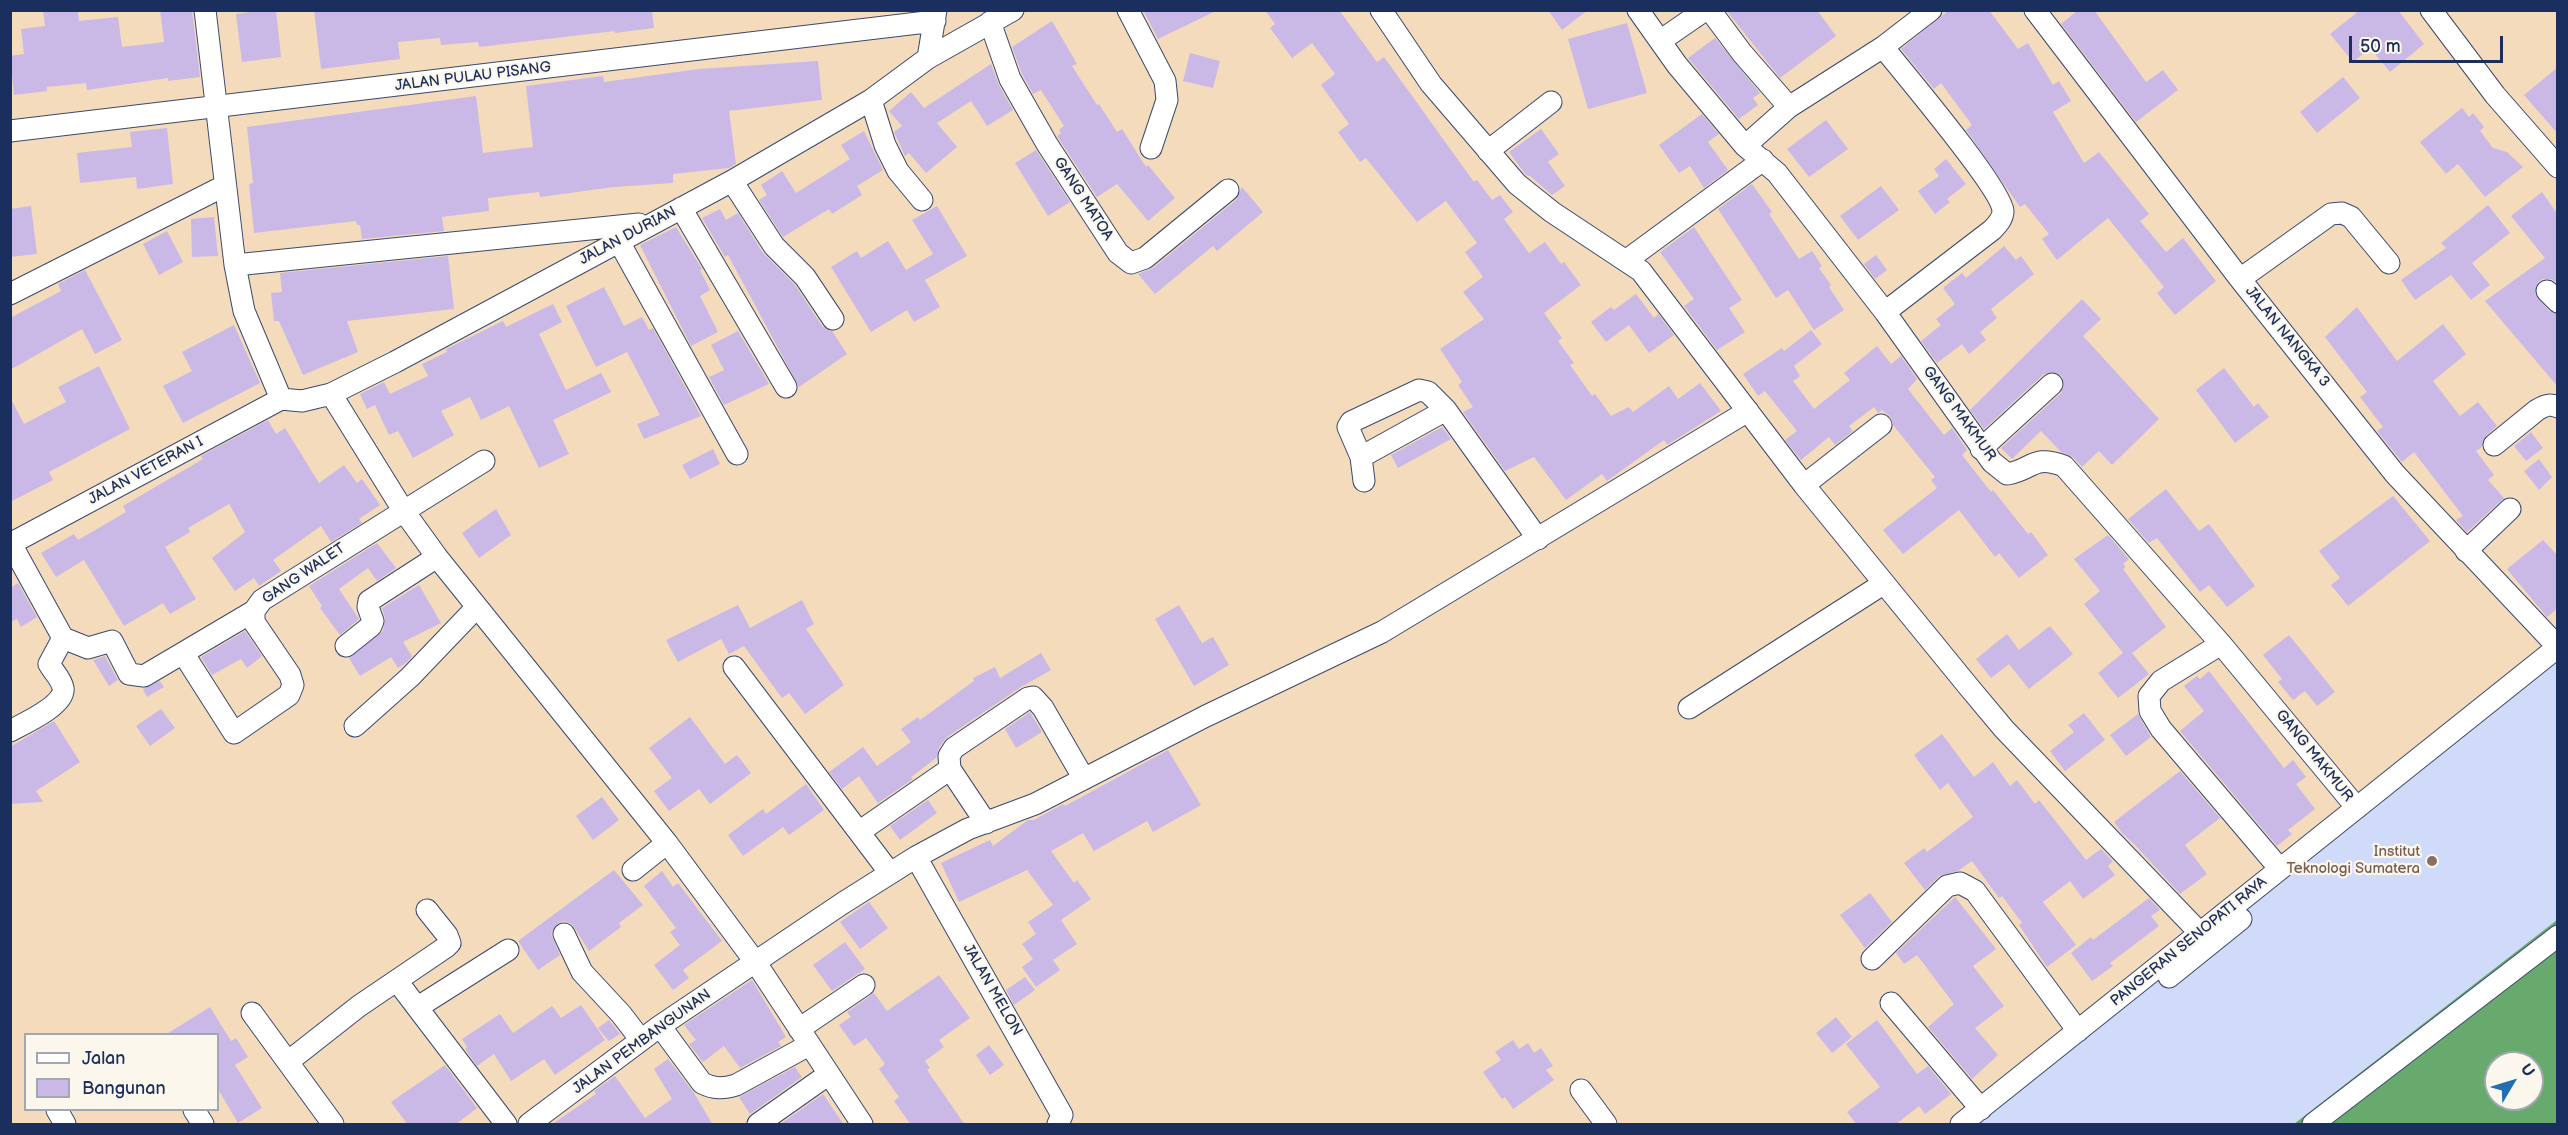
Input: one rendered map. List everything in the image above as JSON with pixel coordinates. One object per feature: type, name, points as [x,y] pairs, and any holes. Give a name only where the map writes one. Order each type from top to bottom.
[{"type":"street","points":[[205,10],[235,265],[244,311],[281,399]]},
{"type":"street","name":"JALAN DURIAN","points":[[281,399],[302,401],[331,394],[395,362],[618,240],[732,181],[871,100],[928,58],[1013,10]]},
{"type":"street","points":[[1128,10],[1165,81],[1167,100],[1151,148]]},
{"type":"street","points":[[1381,10],[1431,84],[1488,151],[1526,191],[1552,212],[1641,271],[1804,486],[1882,584],[2004,729],[2200,933]]},
{"type":"street","name":"GANG MAKMUR","points":[[1638,10],[1659,41],[1745,146],[1777,173],[1885,312],[1982,449],[2007,474],[2036,462],[2050,461],[2064,466],[2221,644],[2357,808]]},
{"type":"street","points":[[1659,41],[1705,10]]},
{"type":"street","points":[[1710,10],[1742,53],[1790,107]]},
{"type":"street","points":[[1745,146],[1790,107],[1883,47],[1931,10]]},
{"type":"street","name":"JALAN NANGKA 3","points":[[2036,10],[2240,279],[2395,474],[2558,647]]},
{"type":"street","points":[[2431,10],[2495,95],[2558,167]]},
{"type":"street","points":[[928,58],[936,16]]},
{"type":"street","name":"JALAN PULAU PISANG","points":[[10,131],[215,108],[936,16]]},
{"type":"street","name":"GANG MATOA","points":[[990,22],[1010,79],[1047,144],[1118,253],[1131,263],[1145,258],[1228,190]]},
{"type":"street","points":[[1883,47],[1975,163],[2001,202],[2003,213],[1992,230],[1885,312]]},
{"type":"street","points":[[871,100],[885,145],[898,171],[922,200]]},
{"type":"street","points":[[1488,151],[1551,102]]},
{"type":"street","points":[[1627,260],[1763,159]]},
{"type":"street","points":[[732,181],[774,246],[805,277],[833,319]]},
{"type":"street","points":[[10,294],[224,186]]},
{"type":"street","points":[[681,208],[786,387]]},
{"type":"street","points":[[2240,279],[2331,214],[2342,213],[2351,217],[2390,263]]},
{"type":"street","points":[[235,265],[652,223]]},
{"type":"street","points":[[618,240],[737,454]]},
{"type":"street","points":[[1982,449],[2052,384]]},
{"type":"street","points":[[1364,481],[1361,457],[1349,434],[1348,427],[1351,422],[1419,390],[1428,392],[1446,410],[1538,539]]},
{"type":"street","points":[[331,394],[403,510],[477,607],[667,843],[756,963],[862,1125]]},
{"type":"street","name":"JALAN VETERAN I","points":[[11,543],[281,399]]},
{"type":"street","points":[[2494,445],[2537,410],[2545,406],[2558,407]]},
{"type":"street","points":[[1361,457],[1446,410]]},
{"type":"street","name":"JALAN PEMBANGUNAN","points":[[529,1125],[660,1026],[916,857],[968,830],[1035,804],[1206,716],[1382,632],[1748,411]]},
{"type":"street","points":[[1804,486],[1881,425]]},
{"type":"street","name":"GANG WALET","points":[[183,653],[234,733],[289,694],[293,686],[290,675],[254,622],[254,611],[262,600],[484,460]]},
{"type":"street","points":[[2466,551],[2510,509]]},
{"type":"street","points":[[11,543],[63,638],[88,648],[112,641],[129,674],[144,676],[254,611]]},
{"type":"street","points":[[346,646],[374,621],[368,607],[369,602],[438,557]]},
{"type":"street","points":[[1689,708],[1882,584]]},
{"type":"street","points":[[355,726],[410,677],[477,607]]},
{"type":"street","points":[[10,731],[57,704],[63,695],[63,687],[49,664],[63,638]]},
{"type":"street","points":[[2221,644],[2161,681],[2149,696],[2150,711],[2161,729],[2280,869]]},
{"type":"street","name":"PANGERAN SENOPATI RAYA","points":[[1983,1117],[2078,1031],[2558,647]]},
{"type":"street","name":"PANGERAN SENOPATI RAYA","points":[[1961,1125],[1983,1117],[2558,666]]},
{"type":"street","points":[[734,667],[890,873]]},
{"type":"street","points":[[986,823],[950,769],[949,756],[954,748],[1028,698],[1033,697],[1043,708],[1084,779]]},
{"type":"street","points":[[859,832],[950,769]]},
{"type":"street","points":[[633,870],[667,843]]},
{"type":"street","name":"JALAN MELON","points":[[916,857],[1062,1115],[1058,1125]]},
{"type":"street","points":[[1872,959],[1947,886],[1960,883],[1976,891],[2078,1031]]},
{"type":"street","points":[[289,1061],[351,1012],[450,943],[447,935],[427,910]]},
{"type":"street","points":[[564,934],[582,972],[621,1014],[641,1040]]},
{"type":"street","points":[[2313,1125],[2558,936]]},
{"type":"street","points":[[418,1007],[508,950]]},
{"type":"street","points":[[397,981],[506,1125]]},
{"type":"street","points":[[660,1026],[702,1083],[710,1088],[725,1089],[736,1085],[804,1037],[864,985]]},
{"type":"street","points":[[1891,1003],[1983,1117]]},
{"type":"street","points":[[252,1013],[289,1061],[333,1125]]},
{"type":"street","points":[[758,1124],[829,1074]]},
{"type":"street","points":[[1581,1090],[1606,1125]]},
{"type":"street","points":[[58,1111],[65,1125]]},
{"type":"street","points":[[195,1111],[203,1125]]},
{"type":"shaded area","name":"Institut Teknologi Sumatera","points":[[2557,660],[2557,1124],[1978,1124]]},
{"type":"green space","points":[[2557,920],[2557,1124],[2294,1124]]},
{"type":"building","points":[[43,10],[78,10],[79,21],[118,17],[122,47],[164,42],[160,10],[192,10],[200,77],[168,81],[168,78],[87,90],[86,83],[47,87],[47,91],[14,95],[10,56],[24,54],[21,29],[45,26]]},
{"type":"building","points":[[276,10],[281,57],[242,62],[236,14]]},
{"type":"building","points":[[314,10],[652,10],[654,28],[479,47],[478,42],[441,45],[440,38],[398,42],[400,59],[321,69]]},
{"type":"building","points":[[1143,10],[1218,10],[1158,39]]},
{"type":"building","points":[[1265,10],[1339,10],[1377,62],[1384,57],[1474,182],[1477,180],[1492,200],[1500,195],[1513,212],[1504,219],[1529,253],[1545,242],[1561,264],[1564,262],[1581,285],[1544,313],[1562,338],[1558,341],[1574,363],[1570,365],[1592,396],[1595,394],[1611,416],[1629,407],[1633,412],[1669,386],[1678,399],[1700,383],[1721,411],[1667,445],[1664,440],[1607,481],[1602,474],[1566,500],[1534,457],[1505,471],[1463,412],[1473,407],[1458,385],[1462,382],[1440,349],[1484,319],[1463,292],[1483,277],[1465,252],[1477,243],[1446,201],[1417,222],[1366,158],[1360,162],[1338,132],[1349,124],[1321,85],[1335,74],[1312,43],[1292,58],[1270,28],[1275,24]]},
{"type":"building","points":[[1548,10],[1588,10],[1562,30]]},
{"type":"building","points":[[1726,10],[1817,10],[1836,36],[1780,78]]},
{"type":"building","points":[[1949,10],[1989,10],[2018,49],[2028,43],[2053,85],[2059,81],[2071,101],[2053,112],[2084,163],[2099,152],[2149,214],[2140,221],[2166,252],[2183,238],[2216,281],[2175,315],[2157,293],[2164,287],[2108,218],[2057,260],[2042,239],[2049,234],[2025,204],[2020,207],[1966,130],[1972,125],[1941,83],[1934,89],[1901,49]]},
{"type":"building","points":[[2078,10],[2094,10],[2146,82],[2163,70],[2178,90],[2136,122],[2061,24]]},
{"type":"building","points":[[2360,10],[2398,10],[2424,44],[2390,72],[2370,48],[2353,62],[2330,34]]},
{"type":"building","points":[[1052,21],[1077,64],[1072,66],[1097,105],[1099,104],[1117,132],[1122,129],[1146,167],[1148,165],[1175,198],[1148,221],[1117,184],[1097,197],[1057,136],[1061,133],[1059,130],[1064,126],[1041,90],[1033,94],[1022,74],[1012,47]]},
{"type":"building","points":[[1627,23],[1647,93],[1588,109],[1568,39]]},
{"type":"building","points":[[1715,38],[1760,93],[1753,98],[1758,105],[1739,119],[1688,58]]},
{"type":"building","points":[[1190,53],[1220,61],[1213,88],[1183,81]]},
{"type":"building","points":[[818,61],[822,100],[729,111],[736,164],[729,168],[673,174],[673,183],[614,187],[540,197],[539,192],[488,198],[489,211],[442,217],[444,231],[362,239],[360,225],[357,225],[356,221],[254,233],[249,184],[253,183],[247,127],[476,96],[483,153],[533,147],[526,86],[603,76],[604,82],[699,69]]},
{"type":"building","points":[[991,64],[999,85],[1013,110],[987,126],[971,101],[937,123],[957,147],[926,173],[909,153],[905,156],[894,132],[902,126],[889,111],[911,92],[924,108]]},
{"type":"building","points":[[2558,67],[2558,134],[2524,95]]},
{"type":"building","points":[[2343,77],[2360,98],[2317,133],[2300,112]]},
{"type":"building","points":[[2462,108],[2469,117],[2473,113],[2484,127],[2480,131],[2493,148],[2507,152],[2523,167],[2485,197],[2458,164],[2446,174],[2420,142]]},
{"type":"building","points":[[1702,114],[1719,134],[1708,142],[1728,170],[1704,188],[1690,166],[1679,173],[1659,145]]},
{"type":"building","points":[[1826,120],[1848,149],[1809,177],[1787,149]]},
{"type":"building","points":[[167,128],[173,184],[137,189],[136,177],[80,183],[77,153],[132,147],[130,132]]},
{"type":"building","points":[[1541,129],[1559,154],[1548,162],[1565,186],[1552,195],[1526,175],[1509,152]]},
{"type":"building","points":[[864,131],[883,170],[857,186],[862,195],[832,214],[829,209],[783,237],[759,200],[767,195],[761,185],[782,171],[796,193],[850,159],[841,145]]},
{"type":"building","points":[[1036,150],[1070,202],[1048,216],[1015,163]]},
{"type":"building","points":[[1946,159],[1966,184],[1947,199],[1950,202],[1935,214],[1918,191],[1939,176],[1934,169]]},
{"type":"building","points":[[1752,184],[1772,212],[1769,214],[1799,259],[1812,251],[1822,266],[1819,268],[1831,285],[1829,287],[1844,310],[1814,330],[1788,290],[1776,298],[1718,209]]},
{"type":"building","points":[[1881,186],[1899,210],[1858,240],[1840,216]]},
{"type":"building","points":[[1242,187],[1263,212],[1217,251],[1213,246],[1155,294],[1138,274],[1153,268],[1236,200]]},
{"type":"building","points":[[2542,192],[2558,215],[2558,283],[2551,279],[2543,279],[2538,282],[2535,294],[2549,311],[2558,314],[2558,387],[2485,301],[2545,258],[2511,216]]},
{"type":"building","points":[[2488,205],[2510,233],[2472,263],[2490,285],[2471,300],[2451,275],[2415,300],[2401,280],[2446,248],[2441,243]]},
{"type":"building","points":[[31,206],[37,254],[10,257],[10,209]]},
{"type":"building","points":[[937,206],[967,256],[925,280],[940,307],[914,322],[907,310],[871,332],[831,267],[857,251],[861,258],[888,241],[906,270],[933,254],[912,220]]},
{"type":"building","points":[[720,209],[726,220],[738,213],[763,253],[795,285],[822,326],[832,331],[847,354],[799,387],[728,255],[725,257],[702,218]]},
{"type":"building","points":[[214,217],[218,256],[192,257],[191,219]]},
{"type":"building","points":[[676,227],[702,269],[700,270],[710,290],[700,296],[718,332],[691,346],[640,245]]},
{"type":"building","points":[[1694,227],[1742,300],[1729,308],[1745,332],[1717,350],[1684,306],[1694,299],[1660,252]]},
{"type":"building","points":[[167,231],[183,262],[159,275],[143,244]]},
{"type":"building","points":[[2004,246],[2016,260],[2021,256],[2034,274],[1991,309],[1997,318],[1980,332],[1986,340],[1969,354],[1962,344],[1937,363],[1921,341],[1941,325],[1936,319],[1955,304],[1943,288],[1962,273],[1966,278]]},
{"type":"building","points":[[1876,255],[1887,270],[1875,279],[1864,264]]},
{"type":"building","points":[[448,256],[454,309],[347,321],[358,352],[303,375],[279,321],[274,321],[271,293],[282,292],[280,273]]},
{"type":"building","points":[[85,270],[122,340],[95,354],[82,329],[10,370],[10,318],[61,291],[58,284]]},
{"type":"building","points":[[604,287],[624,326],[642,317],[649,330],[653,328],[701,416],[644,439],[637,424],[660,415],[627,352],[596,367],[566,306]]},
{"type":"building","points":[[1636,294],[1654,318],[1658,314],[1674,335],[1649,353],[1629,325],[1606,342],[1591,322],[1611,307],[1614,310]]},
{"type":"building","points":[[2082,299],[2101,319],[2083,336],[2159,419],[2112,465],[2099,451],[2082,467],[2073,457],[2061,452],[2041,431],[2012,459],[2001,448],[2061,393],[2064,387],[2062,376],[2055,372],[2044,374],[1984,429],[1970,410]]},
{"type":"building","points":[[553,304],[562,322],[539,334],[566,390],[601,373],[611,392],[553,420],[569,454],[539,468],[509,406],[481,420],[470,397],[441,411],[454,435],[413,458],[398,431],[389,435],[375,405],[367,409],[360,394],[384,382],[390,394],[428,376],[422,364],[447,352],[446,349],[503,321],[506,327]]},
{"type":"building","points":[[2357,307],[2397,361],[2443,324],[2466,354],[2433,381],[2460,416],[2478,402],[2497,426],[2486,436],[2482,447],[2476,451],[2494,475],[2488,480],[2504,498],[2467,532],[2456,520],[2463,516],[2414,452],[2402,462],[2377,431],[2383,427],[2360,397],[2367,392],[2325,337]]},
{"type":"building","points":[[234,325],[260,383],[183,423],[163,386],[192,371],[182,352]]},
{"type":"building","points":[[1811,330],[1822,344],[1794,366],[1800,376],[1793,381],[1814,409],[1850,380],[1844,373],[1877,346],[1891,364],[1901,356],[1917,379],[1908,389],[1944,435],[1952,428],[1967,450],[1962,455],[1991,492],[1993,490],[2028,534],[2031,532],[2048,555],[2019,578],[1999,553],[1995,557],[1959,510],[1903,554],[1883,530],[1937,488],[1931,480],[1935,477],[1893,425],[1891,417],[1882,410],[1878,413],[1874,407],[1849,426],[1853,431],[1835,445],[1829,437],[1801,460],[1785,440],[1797,431],[1765,391],[1758,396],[1743,374],[1782,348],[1784,351]]},
{"type":"building","points":[[738,331],[769,384],[724,405],[709,377],[724,370],[711,345]]},
{"type":"building","points":[[99,366],[130,429],[49,472],[53,480],[10,502],[10,397],[24,424],[66,402],[58,387]]},
{"type":"building","points":[[2224,368],[2254,407],[2258,403],[2269,417],[2235,443],[2196,390]]},
{"type":"building","points":[[268,420],[276,434],[285,428],[319,483],[344,465],[357,483],[362,479],[380,505],[359,519],[362,523],[331,542],[321,526],[273,560],[281,571],[259,586],[254,578],[235,591],[212,558],[245,532],[229,504],[188,528],[190,532],[165,547],[196,599],[170,614],[163,603],[124,626],[84,560],[56,577],[41,553],[74,534],[78,540],[126,512],[123,506],[203,459],[201,456]]},
{"type":"building","points":[[1442,427],[1451,439],[1398,468],[1391,455]]},
{"type":"building","points":[[2531,432],[2543,448],[2526,461],[2514,446]]},
{"type":"building","points":[[713,449],[720,464],[690,479],[682,465]]},
{"type":"building","points":[[2539,459],[2552,477],[2539,490],[2524,471]]},
{"type":"building","points":[[2166,489],[2199,531],[2209,524],[2255,586],[2227,607],[2209,585],[2200,592],[2157,538],[2149,543],[2128,519]]},
{"type":"building","points":[[2393,496],[2430,541],[2348,606],[2331,585],[2340,578],[2319,551]]},
{"type":"building","points":[[496,509],[511,535],[479,558],[462,533]]},
{"type":"building","points":[[2108,535],[2129,559],[2123,564],[2126,567],[2123,569],[2166,627],[2132,653],[2149,674],[2118,698],[2098,673],[2123,653],[2084,604],[2100,591],[2074,559]]},
{"type":"building","points":[[2543,540],[2558,556],[2558,608],[2547,617],[2507,569]]},
{"type":"building","points":[[377,543],[396,568],[377,581],[368,568],[339,589],[359,619],[340,635],[320,608],[322,606],[309,586]]},
{"type":"building","points":[[18,583],[37,617],[21,627],[17,619],[10,622],[10,588]]},
{"type":"building","points":[[419,585],[441,623],[403,642],[412,656],[398,668],[391,657],[360,676],[349,658],[383,631],[385,618],[382,608]]},
{"type":"building","points":[[802,600],[814,624],[806,629],[844,685],[805,714],[789,693],[782,698],[744,646],[729,654],[721,639],[678,662],[666,640],[738,605],[750,628]]},
{"type":"building","points":[[1179,605],[1202,643],[1213,637],[1229,665],[1194,686],[1155,619]]},
{"type":"building","points":[[2050,626],[2073,654],[2029,689],[2009,664],[1991,678],[1976,659],[2007,634],[2019,650]]},
{"type":"building","points":[[245,631],[262,656],[247,668],[241,659],[212,675],[201,657]]},
{"type":"building","points":[[2289,635],[2335,692],[2317,706],[2305,691],[2293,700],[2278,682],[2282,679],[2263,655]]},
{"type":"building","points":[[1041,653],[1051,670],[1021,687],[947,737],[940,746],[936,758],[911,777],[913,779],[878,803],[859,776],[842,789],[829,772],[863,747],[877,766],[911,742],[901,729],[918,717],[920,720],[974,681],[973,678],[995,667],[1000,678]]},
{"type":"building","points":[[105,656],[118,680],[109,686],[93,660]]},
{"type":"building","points":[[2209,671],[2284,768],[2293,760],[2306,777],[2296,784],[2315,809],[2288,830],[2292,834],[2277,846],[2180,731],[2204,711],[2184,686],[2197,676],[2200,679]]},
{"type":"building","points":[[160,681],[164,687],[147,697],[143,689]]},
{"type":"building","points":[[161,709],[175,728],[150,746],[136,726]]},
{"type":"building","points":[[1030,712],[1042,732],[1016,748],[1005,729]]},
{"type":"building","points":[[2084,713],[2105,740],[2065,771],[2050,751],[2074,732],[2068,725]]},
{"type":"building","points":[[2138,714],[2151,737],[2126,756],[2110,735]]},
{"type":"building","points":[[690,717],[725,764],[737,755],[751,773],[710,804],[699,789],[669,811],[654,791],[672,778],[649,748]]},
{"type":"building","points":[[54,721],[80,762],[36,791],[43,802],[10,804],[10,747]]},
{"type":"building","points":[[1942,734],[1974,777],[1993,762],[2010,786],[2017,780],[2035,804],[2039,800],[2086,860],[2101,849],[2113,861],[2108,866],[2115,875],[2083,899],[2070,881],[2043,902],[2076,945],[2047,967],[2019,925],[2022,923],[2002,896],[1999,898],[1972,861],[1958,871],[1939,876],[1925,890],[1904,863],[1924,848],[1927,852],[1973,817],[1948,783],[1940,790],[1914,755]]},
{"type":"building","points":[[1168,750],[1201,805],[1153,832],[1147,821],[1094,851],[1083,833],[1051,851],[1074,883],[1077,880],[1091,899],[1061,920],[1077,944],[1053,960],[1060,970],[1036,987],[1022,967],[1033,959],[1022,944],[1036,934],[1028,922],[1053,905],[1027,870],[959,902],[941,863],[990,840],[993,846],[1028,820],[1034,820],[1063,804],[1065,806]]},
{"type":"building","points":[[2180,771],[2220,818],[2185,845],[2207,874],[2180,894],[2114,822]]},
{"type":"building","points":[[806,784],[824,810],[789,835],[783,827],[743,856],[728,835],[763,809],[766,814]]},
{"type":"building","points":[[602,797],[619,820],[593,840],[576,816]]},
{"type":"building","points":[[928,800],[937,813],[900,840],[890,826]]},
{"type":"building","points":[[614,870],[643,905],[619,923],[621,927],[589,951],[572,924],[564,921],[558,923],[551,934],[560,955],[538,970],[518,941]]},
{"type":"building","points":[[662,871],[673,887],[678,883],[722,941],[683,970],[689,978],[673,990],[654,965],[680,945],[670,932],[676,928],[644,886]]},
{"type":"building","points":[[1870,893],[1892,922],[1865,948],[1840,915]]},
{"type":"building","points":[[1955,897],[1996,949],[1973,966],[2004,1006],[1975,1028],[1998,1055],[1972,1079],[1928,1027],[1954,1004],[1917,955],[1904,964],[1896,953]]},
{"type":"building","points":[[2149,898],[2160,910],[2151,916],[2159,926],[2110,963],[2113,966],[2092,981],[2071,953],[2091,937],[2093,940]]},
{"type":"building","points":[[869,902],[888,928],[860,949],[840,922]]},
{"type":"building","points":[[845,942],[865,969],[832,991],[813,965]]},
{"type":"building","points":[[939,975],[970,1018],[939,1040],[944,1047],[925,1061],[930,1068],[927,1070],[965,1125],[911,1125],[894,1101],[899,1097],[879,1069],[885,1064],[866,1038],[854,1046],[839,1025],[851,1017],[847,1012],[874,993],[887,1011]]},
{"type":"building","points":[[1025,977],[1035,990],[1014,1005],[1006,990]]},
{"type":"building","points":[[752,980],[786,1037],[778,1042],[781,1046],[740,1068],[724,1046],[703,1062],[689,1044],[696,1040],[684,1025]]},
{"type":"building","points":[[581,1005],[605,1040],[555,1075],[544,1059],[511,1081],[494,1054],[477,1066],[465,1049],[467,1047],[462,1039],[500,1014],[513,1033],[552,1006],[561,1018]]},
{"type":"building","points":[[210,1007],[231,1041],[236,1038],[248,1057],[235,1065],[262,1108],[238,1123],[219,1091],[219,1033],[168,1033]]},
{"type":"building","points":[[1836,1017],[1852,1037],[1832,1053],[1816,1033]]},
{"type":"building","points":[[609,1020],[620,1034],[609,1041],[598,1028]]},
{"type":"building","points":[[1877,1020],[1917,1074],[1928,1066],[1951,1094],[1925,1114],[1919,1106],[1895,1125],[1857,1125],[1847,1112],[1880,1087],[1846,1044]]},
{"type":"building","points":[[1513,1040],[1519,1049],[1528,1043],[1534,1053],[1541,1048],[1553,1066],[1546,1070],[1554,1080],[1513,1109],[1505,1097],[1502,1099],[1483,1072],[1501,1060],[1495,1052]]},
{"type":"building","points":[[989,1045],[1004,1065],[990,1075],[976,1055]]},
{"type":"building","points":[[668,1059],[694,1093],[713,1125],[551,1125],[596,1094],[594,1091],[615,1076],[645,1118],[672,1099],[654,1069]]},
{"type":"building","points":[[445,1065],[477,1108],[455,1125],[408,1125],[391,1102]]},
{"type":"building","points":[[795,1067],[802,1077],[750,1114],[739,1097]]},
{"type":"building","points":[[823,1094],[844,1125],[779,1125]]},
{"type":"place","name":"Institut Teknologi Sumatera","points":[[2432,861]]}]
